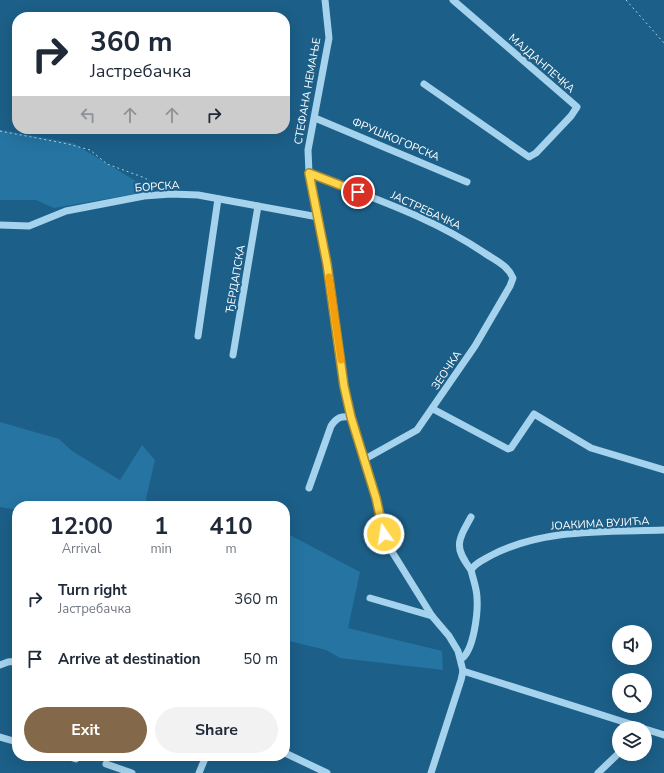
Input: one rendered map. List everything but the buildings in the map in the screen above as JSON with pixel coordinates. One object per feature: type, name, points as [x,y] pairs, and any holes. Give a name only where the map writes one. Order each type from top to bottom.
[{"type":"street","name":"СТЕФАНА НЕМАЊЕ","points":[[325,0],[328,38],[315,118],[308,150],[309,173],[318,217],[351,417],[384,534],[389,545],[432,616],[449,636],[461,659],[463,671],[431,773]]},
{"type":"street","name":"МАЈДАНПЕЧКА","points":[[424,84],[529,157],[536,154],[571,116],[577,107],[453,0]]},
{"type":"street","name":"ФРУШКОГОРСКА","points":[[315,118],[467,182]]},
{"type":"street","name":"ЈАСТРЕБАЧКА","points":[[309,173],[431,221],[469,242],[506,268]]},
{"type":"street","name":"БОРСКА","points":[[0,225],[29,226],[66,211],[144,196],[165,194],[198,195],[318,217]]},
{"type":"street","points":[[198,336],[218,199]]},
{"type":"street","name":"ЂЕРДАПСКА","points":[[233,355],[258,206]]},
{"type":"street","name":"ЗЕОЧКА","points":[[364,459],[418,430],[475,346],[510,286],[512,278],[506,268]]},
{"type":"street","points":[[433,409],[508,449],[511,448],[534,414],[591,448],[664,470]]},
{"type":"street","points":[[309,488],[331,426],[335,419],[340,416],[351,417]]},
{"type":"street","points":[[461,659],[468,653],[476,618],[478,596],[471,570],[459,552],[458,546],[471,517]]},
{"type":"street","name":"ЈОАКИМА ВУЈИЋА","points":[[471,570],[478,562],[498,552],[552,535],[664,530]]},
{"type":"street","points":[[370,598],[432,616]]},
{"type":"street","points":[[1,664],[12,662]]},
{"type":"street","points":[[463,671],[622,721]]},
{"type":"street","points":[[652,731],[664,735]]},
{"type":"street","points":[[0,737],[12,741]]},
{"type":"street","points":[[290,756],[323,772]]},
{"type":"street","points":[[598,773],[612,760]]},
{"type":"street","points":[[199,773],[204,761]]},
{"type":"street","points":[[106,764],[132,773]]},
{"type":"path","points":[[626,0],[664,43]]},
{"type":"path","points":[[0,131],[12,133]]},
{"type":"path","points":[[16,134],[68,144],[90,150],[107,164],[145,178],[165,194]]},
{"type":"shaded area","points":[[0,130],[12,132],[12,134],[22,134],[73,143],[152,191],[54,208],[36,200],[0,200]]},
{"type":"shaded area","points":[[0,422],[59,439],[72,451],[120,480],[142,445],[155,460],[147,501],[12,501],[12,509],[0,507]]},
{"type":"shaded area","points":[[290,535],[360,572],[348,628],[442,651],[443,670],[340,658],[326,650],[290,641]]},
{"type":"slow traffic","points":[[329,277],[341,360]]},
{"type":"route","points":[[358,192],[309,173],[327,264],[344,386],[351,417],[376,498],[384,534]]}]
